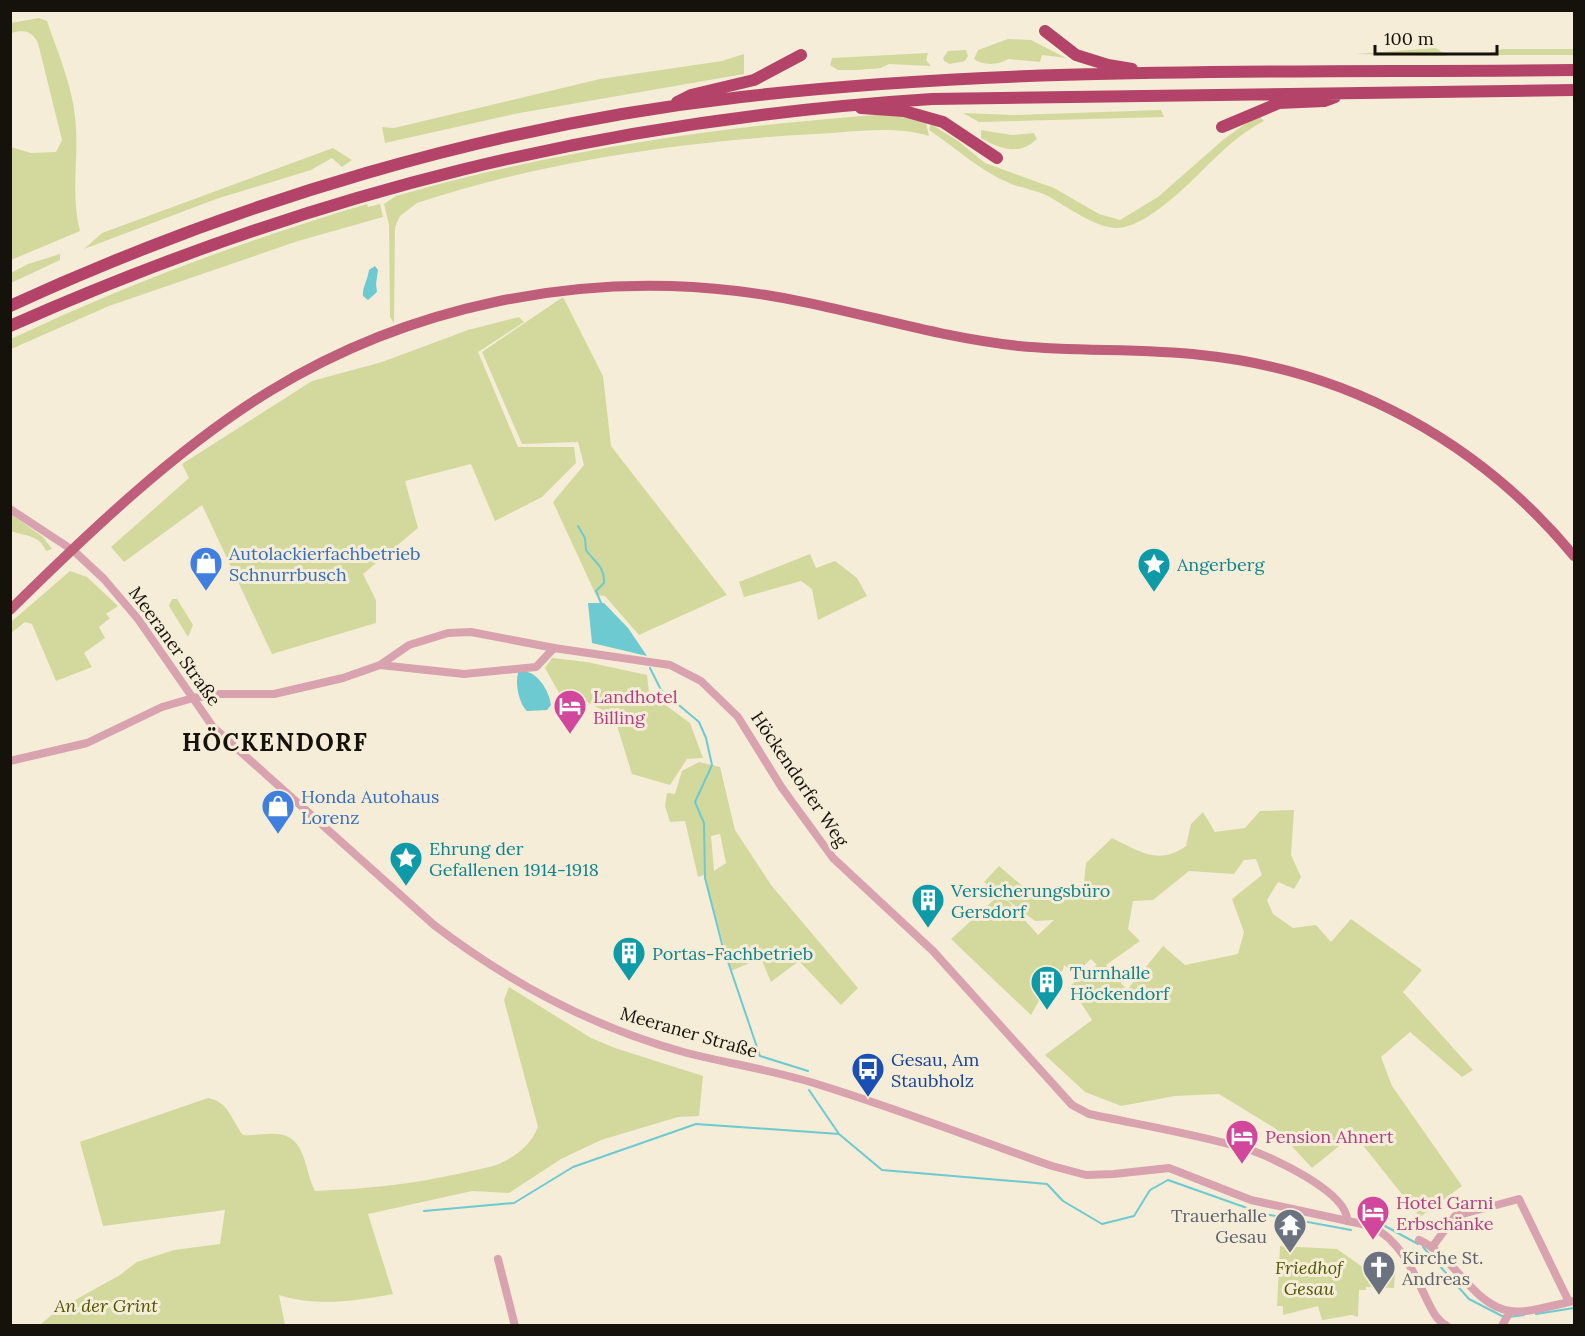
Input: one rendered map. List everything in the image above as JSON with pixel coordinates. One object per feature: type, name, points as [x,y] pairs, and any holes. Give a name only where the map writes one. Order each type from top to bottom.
[{"type":"highway","points":[[1045,31],[1076,55],[1107,65],[1169,74]]},
{"type":"highway","points":[[668,107],[691,95],[754,80],[801,55]]},
{"type":"highway","points":[[10,306],[132,254],[222,220],[366,174],[542,130],[668,107],[739,97],[914,81],[1169,74],[1575,70]]},
{"type":"highway","points":[[10,327],[156,264],[227,238],[369,192],[608,136],[722,118],[845,105],[1049,95],[1575,90]]},
{"type":"highway","points":[[1222,126],[1279,103],[1324,101],[1348,93]]},
{"type":"highway","points":[[845,105],[878,112],[913,113],[943,122],[997,158]]},
{"type":"main road","points":[[10,610],[176,459],[238,412],[320,364],[408,327],[498,300],[555,291],[656,285],[741,291],[984,342],[1115,352],[1178,353],[1246,360],[1304,375],[1353,391],[1419,423],[1490,471],[1534,510],[1575,556]]},
{"type":"street","name":"Meeraner Straße","points":[[10,509],[74,551],[128,605],[213,727],[434,925],[502,974],[584,1016],[687,1053],[818,1084],[1052,1166],[1086,1174],[1114,1174],[1169,1168],[1251,1200],[1371,1226],[1385,1233],[1397,1244],[1441,1325]]},
{"type":"street","name":"Höckendorfer Weg","points":[[10,761],[87,743],[162,707],[193,698],[221,694],[274,694],[343,678],[380,665],[409,645],[448,633],[471,632],[554,648],[670,665],[701,681],[738,717],[782,788],[832,858],[933,951],[1072,1105],[1089,1114],[1248,1149],[1290,1167],[1336,1198],[1347,1211],[1347,1221]]},
{"type":"street","points":[[380,665],[464,674],[536,668],[554,648]]},
{"type":"street","points":[[1419,1240],[1433,1246],[1477,1292],[1506,1318],[1572,1302],[1519,1199],[1455,1216],[1433,1246]]},
{"type":"street","points":[[498,1259],[515,1326]]},
{"type":"green space","points":[[39,18],[47,21],[73,101],[76,129],[75,193],[80,231],[11,260],[11,147],[31,153],[56,152],[62,140],[38,43],[27,32],[11,33],[11,23]]},
{"type":"green space","points":[[1008,39],[1031,40],[1066,58],[1042,55],[1040,62],[1008,59],[1001,63],[991,64],[974,59],[978,50]]},
{"type":"green space","points":[[1436,48],[1447,56],[1356,54]]},
{"type":"green space","points":[[1502,49],[1574,49],[1574,55],[1483,55]]},
{"type":"green space","points":[[966,50],[968,56],[965,61],[950,64],[944,61],[943,58],[948,51]]},
{"type":"green space","points":[[928,53],[926,60],[931,66],[889,64],[881,68],[838,70],[830,65],[832,58]]},
{"type":"green space","points":[[744,54],[744,74],[514,114],[385,143],[382,127],[394,128],[600,79],[722,61]]},
{"type":"green space","points":[[1161,110],[1164,117],[979,122],[963,113],[1014,115]]},
{"type":"green space","points":[[888,114],[925,118],[929,136],[902,131],[873,130],[766,137],[665,148],[614,155],[514,175],[417,203],[400,216],[395,227],[394,323],[390,317],[389,225],[384,204],[396,196],[517,165],[640,142],[763,125]]},
{"type":"green space","points":[[1258,115],[1264,121],[1227,147],[1168,202],[1141,221],[1118,228],[1091,221],[1048,196],[998,178],[929,130],[931,124],[958,141],[985,163],[1054,188],[1099,214],[1120,220],[1158,197],[1224,139]]},
{"type":"green space","points":[[981,130],[1012,135],[1034,133],[1037,139],[1023,148],[1002,148],[981,138]]},
{"type":"green space","points":[[333,148],[352,160],[342,167],[332,158],[311,170],[216,199],[84,249],[102,233]]},
{"type":"green space","points":[[367,204],[368,207],[380,204],[383,217],[298,241],[109,306],[11,349],[11,339],[142,282],[231,248]]},
{"type":"green space","points":[[60,254],[60,260],[11,283],[11,273],[28,264]]},
{"type":"green space","points":[[563,297],[603,376],[611,446],[727,595],[639,635],[605,596],[596,595],[553,502],[584,465],[578,442],[522,444],[482,352]]},
{"type":"green space","points":[[519,317],[524,322],[478,352],[518,447],[574,447],[576,463],[542,497],[495,521],[471,464],[405,481],[418,528],[363,574],[376,600],[376,623],[272,654],[202,505],[124,562],[111,547],[189,478],[182,464],[312,381],[382,362],[468,330]]},
{"type":"green space","points":[[11,514],[43,537],[52,549],[46,551],[36,539],[11,531]]},
{"type":"green space","points":[[810,554],[816,568],[835,561],[857,578],[867,596],[818,620],[812,589],[801,581],[744,597],[739,582]]},
{"type":"green space","points":[[70,571],[87,577],[118,606],[106,614],[110,618],[99,627],[105,638],[84,653],[92,667],[56,681],[32,624],[25,622],[11,633],[11,622]]},
{"type":"green space","points":[[172,599],[177,599],[193,625],[188,637],[169,606]]},
{"type":"green space","points":[[552,658],[587,662],[647,675],[649,693],[690,723],[703,758],[687,759],[670,785],[632,774],[614,716],[583,700],[562,698],[545,668]]},
{"type":"green space","points":[[699,762],[720,767],[735,830],[771,885],[858,988],[841,1005],[799,961],[771,982],[761,958],[731,971],[704,875],[698,877],[685,821],[670,822],[665,806],[667,793],[675,794],[682,771]],"holes":[[[720,834],[726,863],[714,871],[711,836]]]},
{"type":"green space","points":[[1294,810],[1291,855],[1301,877],[1294,889],[1278,882],[1267,900],[1273,914],[1293,928],[1316,925],[1331,942],[1351,919],[1422,970],[1403,992],[1473,1070],[1462,1077],[1410,1032],[1381,1057],[1392,1086],[1462,1186],[1420,1217],[1354,1134],[1312,1168],[1276,1129],[1219,1094],[1175,1096],[1121,1106],[1085,1092],[1045,1055],[1092,1020],[1070,986],[1097,965],[1091,959],[1075,974],[1064,965],[1063,970],[1044,992],[1031,1015],[951,939],[996,898],[1008,901],[1038,935],[1054,920],[1035,921],[984,882],[999,866],[1039,900],[1083,893],[1086,863],[1112,838],[1140,852],[1157,856],[1166,855],[1186,846],[1191,824],[1203,812],[1215,832],[1245,828],[1260,811]],"holes":[[[1256,859],[1262,875],[1232,899],[1244,932],[1238,954],[1185,965],[1163,946],[1127,990],[1106,965],[1140,941],[1128,929],[1133,901],[1153,900],[1189,871],[1234,874],[1244,860]]]},
{"type":"green space","name":"An der Grint","points":[[509,987],[591,1038],[703,1076],[699,1116],[678,1117],[601,1140],[561,1159],[509,1193],[472,1191],[368,1214],[393,1294],[350,1301],[321,1302],[279,1295],[285,1325],[40,1325],[57,1310],[120,1275],[137,1262],[174,1250],[220,1244],[225,1210],[103,1226],[80,1142],[208,1098],[221,1103],[243,1135],[276,1134],[294,1141],[303,1155],[315,1191],[389,1185],[444,1177],[495,1165],[517,1154],[527,1145],[538,1127],[504,1000]]},
{"type":"green space","name":"Friedhof Gesau","points":[[1280,1246],[1337,1249],[1364,1268],[1395,1271],[1394,1288],[1366,1287],[1366,1290],[1359,1290],[1358,1317],[1352,1315],[1322,1320],[1318,1306],[1283,1315],[1283,1306],[1277,1306]]},
{"type":"water","points":[[375,266],[378,270],[377,292],[368,300],[363,296],[363,290],[369,270]]},
{"type":"water","points":[[588,603],[604,603],[628,628],[647,656],[592,643]]},
{"type":"water","points":[[519,671],[531,673],[541,682],[550,699],[551,705],[547,710],[527,711],[524,708],[517,686]]},
{"type":"waterway","points":[[578,526],[585,538],[586,550],[603,572],[604,583],[596,591],[601,603]]},
{"type":"waterway","points":[[650,668],[661,690],[699,722],[706,738],[712,765],[695,802],[704,823],[705,878],[722,944],[760,1056],[808,1071]]},
{"type":"waterway","points":[[809,1090],[839,1134]]},
{"type":"waterway","points":[[424,1211],[514,1203],[573,1167],[696,1124],[839,1134],[882,1170],[1047,1184],[1063,1201],[1102,1224],[1134,1216],[1150,1190],[1168,1180],[1264,1214],[1351,1230]]},
{"type":"waterway","points":[[1374,1220],[1418,1244]]},
{"type":"waterway","points":[[1423,1247],[1469,1299],[1504,1317]]},
{"type":"waterway","points":[[1536,1314],[1574,1308]]},
{"type":"waterway","points":[[1509,1317],[1524,1315]]},
{"type":"place","name":"Autolackierfachbetrieb Schnurrbusch","points":[[206,592]]},
{"type":"place","name":"Angerberg","points":[[1154,593]]},
{"type":"place","name":"Landhotel Billing","points":[[570,735]]},
{"type":"place","name":"Honda Autohaus Lorenz","points":[[278,835]]},
{"type":"place","name":"Ehrung der Gefallenen 1914-1918","points":[[406,887]]},
{"type":"place","name":"Versicherungsbüro Gersdorf","points":[[928,929]]},
{"type":"place","name":"Portas-Fachbetrieb","points":[[629,982]]},
{"type":"place","name":"Turnhalle Höckendorf","points":[[1047,1011]]},
{"type":"place","name":"Gesau, Am Staubholz","points":[[868,1098]]},
{"type":"place","name":"Pension Ahnert","points":[[1242,1165]]},
{"type":"place","name":"Hotel Garni Erbschänke","points":[[1373,1241]]},
{"type":"place","name":"Trauerhalle Gesau","points":[[1290,1254]]},
{"type":"place","name":"Kirche St. Andreas","points":[[1379,1296]]},
{"type":"district","name":"HÖCKENDORF","points":[[275,742]]}]
